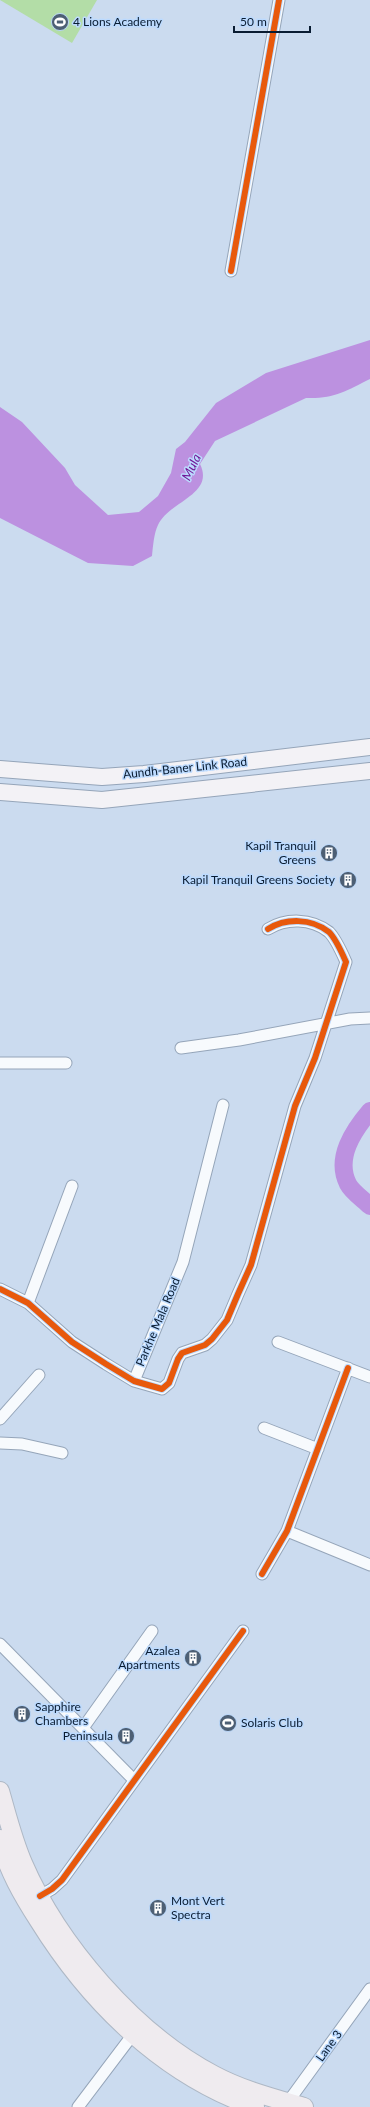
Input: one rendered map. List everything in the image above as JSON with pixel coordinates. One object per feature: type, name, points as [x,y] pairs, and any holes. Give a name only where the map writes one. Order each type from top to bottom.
[{"type":"main road","name":"Aundh-Baner Link Road","points":[[0,769],[102,777],[370,746]]},
{"type":"main road","name":"Aundh-Baner Link Road","points":[[0,792],[102,800],[370,771]]},
{"type":"main road","points":[[0,1791],[16,1846],[40,1896],[81,1960],[108,1990],[164,2058],[200,2083],[232,2099],[255,2107]]},
{"type":"main road","points":[[0,1840],[10,1868],[24,1896],[66,1963],[98,2000],[138,2028],[172,2047],[213,2074],[237,2086],[296,2105]]},
{"type":"street","points":[[230,271],[279,0]]},
{"type":"street","points":[[134,1381],[162,1388],[166,1386],[182,1353],[205,1345],[212,1339],[227,1320],[251,1265],[295,1106],[315,1058],[346,962],[330,933],[313,924],[290,920],[279,922],[268,929]]},
{"type":"street","points":[[181,1048],[370,1018]]},
{"type":"street","points":[[0,1063],[66,1063]]},
{"type":"street","name":"Parkhe Mala Road","points":[[0,1289],[28,1303],[72,1342],[134,1381],[183,1262],[223,1105]]},
{"type":"street","points":[[28,1303],[72,1186]]},
{"type":"street","points":[[278,1342],[370,1377]]},
{"type":"street","points":[[262,1574],[287,1531],[348,1368]]},
{"type":"street","points":[[0,1419],[39,1375]]},
{"type":"street","points":[[264,1428],[318,1449]]},
{"type":"street","points":[[0,1444],[22,1444],[62,1453]]},
{"type":"street","points":[[287,1531],[370,1564]]},
{"type":"street","points":[[83,1728],[152,1631]]},
{"type":"street","points":[[40,1896],[52,1889],[62,1880],[243,1631]]},
{"type":"street","points":[[0,1644],[134,1780]]},
{"type":"street","name":"Lane 3","points":[[296,2105],[370,1989]]},
{"type":"street","points":[[78,2107],[138,2028]]},
{"type":"green space","name":"4 Lions Academy","points":[[0,0],[97,0],[72,43]]},
{"type":"water","name":"Mula","points":[[370,340],[370,379],[347,391],[332,396],[306,398],[215,441],[200,464],[203,475],[201,483],[196,491],[171,510],[158,525],[152,556],[133,566],[88,563],[0,518],[0,407],[22,422],[65,468],[75,485],[108,515],[139,512],[158,496],[171,473],[176,449],[185,442],[216,403],[266,373]]},
{"type":"waterway","points":[[370,1111],[352,1136],[345,1155],[344,1164],[348,1184],[355,1193],[370,1206]]},
{"type":"cycle path","points":[[231,271],[279,0]]},
{"type":"cycle path","points":[[0,1289],[28,1303],[72,1342],[106,1364],[134,1381],[162,1389],[169,1383],[178,1359],[182,1353],[205,1345],[212,1339],[227,1320],[251,1265],[295,1106],[315,1058],[346,962],[332,935],[322,927],[307,922],[290,921],[275,925],[268,929]]},
{"type":"cycle path","points":[[262,1574],[287,1531],[348,1368]]},
{"type":"cycle path","points":[[40,1896],[52,1889],[62,1880],[243,1631]]},
{"type":"place","name":"4 Lions Academy","points":[[60,22]]},
{"type":"place","name":"Kapil Tranquil Greens","points":[[329,853]]},
{"type":"place","name":"Kapil Tranquil Greens Society","points":[[348,880]]},
{"type":"place","name":"Azalea Apartments","points":[[193,1658]]},
{"type":"place","name":"Sapphire Chambers","points":[[22,1714]]},
{"type":"place","name":"Solaris Club","points":[[228,1723]]},
{"type":"place","name":"Peninsula","points":[[126,1736]]},
{"type":"place","name":"Mont Vert Spectra","points":[[158,1908]]}]
